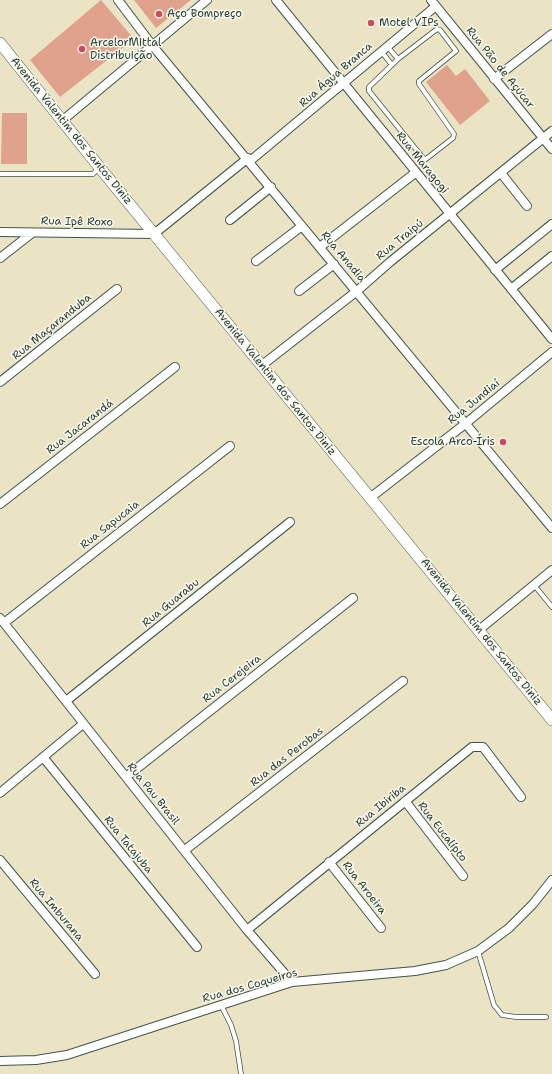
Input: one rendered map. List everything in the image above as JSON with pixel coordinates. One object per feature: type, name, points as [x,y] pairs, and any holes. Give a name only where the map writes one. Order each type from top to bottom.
[{"type":"street","name":"Rua Anadia","points":[[118,0],[152,44],[552,528]]},
{"type":"street","points":[[63,120],[152,44],[207,0]]},
{"type":"street","name":"Rua Maragogi","points":[[276,0],[345,83],[415,173],[552,339]]},
{"type":"street","name":"Rua Água Branca","points":[[154,234],[345,83],[434,3]]},
{"type":"street","name":"Rua Pão de Açúcar","points":[[434,3],[552,149]]},
{"type":"street","points":[[494,79],[552,34]]},
{"type":"street","name":"Avenida Valentim dos Santos Diniz","points":[[0,43],[261,366],[552,720]]},
{"type":"street","name":"Rua Traipú","points":[[261,366],[357,291],[390,262],[552,131]]},
{"type":"street","points":[[320,247],[415,173]]},
{"type":"street","points":[[501,173],[527,206]]},
{"type":"street","points":[[230,220],[271,187]]},
{"type":"street","points":[[495,270],[552,224]]},
{"type":"street","points":[[256,262],[302,226]]},
{"type":"street","name":"Rua Ipê Roxo","points":[[0,232],[154,234]]},
{"type":"street","points":[[18,232],[19,243]]},
{"type":"street","points":[[0,258],[32,233]]},
{"type":"street","points":[[511,289],[552,256]]},
{"type":"street","points":[[299,291],[334,264]]},
{"type":"street","name":"Rua Maçaranduba","points":[[0,382],[117,289]]},
{"type":"street","name":"Rua Jundiaí","points":[[370,498],[465,424],[552,352]]},
{"type":"street","name":"Rua Jacarandá","points":[[0,504],[174,367]]},
{"type":"street","name":"Rua Sapucaia","points":[[2,620],[230,446]]},
{"type":"street","name":"Rua Guarabu","points":[[66,701],[290,522]]},
{"type":"street","points":[[479,630],[552,570]]},
{"type":"street","name":"Rua Cerejeira","points":[[126,777],[353,598]]},
{"type":"street","name":"Rua Pau Brasil","points":[[2,620],[248,930],[292,982]]},
{"type":"street","name":"Rua das Perobas","points":[[184,850],[403,681]]},
{"type":"street","points":[[0,793],[83,724]]},
{"type":"street","name":"Rua Ibiriba","points":[[248,930],[329,862],[472,747],[483,747],[521,797]]},
{"type":"street","name":"Rua Tatajuba","points":[[43,757],[197,947]]},
{"type":"street","name":"Rua Eucalípto","points":[[405,801],[463,876]]},
{"type":"street","name":"Rua Imburana","points":[[0,860],[95,974]]},
{"type":"street","name":"Rua Aroeira","points":[[329,862],[381,928]]},
{"type":"street","name":"Rua dos Coqueiros","points":[[0,1061],[36,1060],[67,1055],[292,982],[415,971],[446,965],[478,951],[509,928],[533,904],[552,880]]},
{"type":"lane","points":[[438,29],[455,49],[455,52],[419,81],[420,88],[454,134],[453,138],[428,158],[422,158],[369,91],[370,85],[392,64],[438,29]]},
{"type":"lane","points":[[384,48],[398,59]]},
{"type":"lane","points":[[384,48],[392,64]]},
{"type":"lane","points":[[0,174],[93,174],[100,168]]},
{"type":"lane","points":[[533,585],[552,607]]},
{"type":"lane","points":[[478,951],[494,1005],[502,1015],[516,1017],[546,1017]]},
{"type":"lane","points":[[221,1005],[231,1025],[236,1041],[241,1074]]},
{"type":"building","name":"ArcelorMittal Distribuição","points":[[101,0],[134,39],[60,97],[30,60]]},
{"type":"building","name":"Aço Bompreço","points":[[134,0],[191,0],[156,28]]},
{"type":"building","points":[[447,65],[456,76],[465,69],[490,101],[460,125],[426,82]]},
{"type":"building","points":[[2,113],[27,113],[27,164],[1,164]]},
{"type":"place","name":"Aço Bompreço","points":[[159,14]]},
{"type":"place","name":"Motel VIPs","points":[[371,23]]},
{"type":"place","name":"ArcelorMittal Distribuição","points":[[82,49]]},
{"type":"place","name":"Escola Arco-Íris","points":[[503,442]]}]
